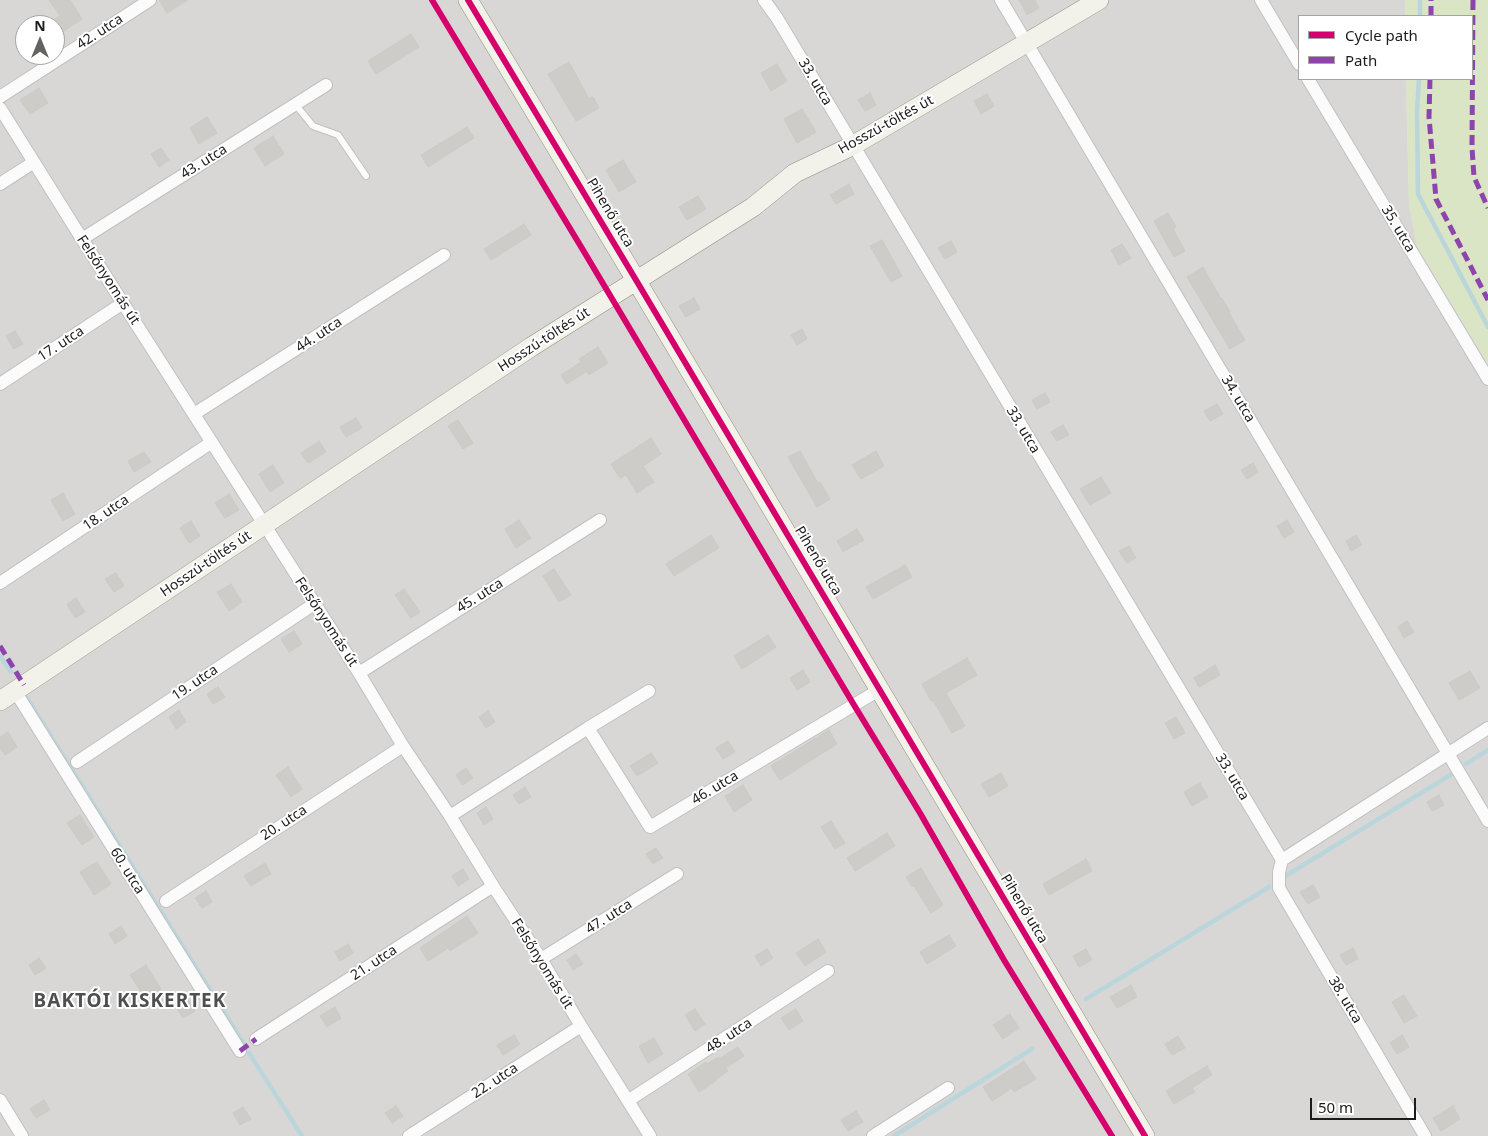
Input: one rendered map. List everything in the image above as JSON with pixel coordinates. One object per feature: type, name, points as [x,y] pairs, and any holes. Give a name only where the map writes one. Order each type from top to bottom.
[{"type":"street","name":"42. utca","points":[[0,96],[150,0]]},
{"type":"street","name":"Pihenő utca","points":[[468,0],[1145,1136]]},
{"type":"street","name":"33. utca","points":[[764,0],[777,18],[852,146],[1282,860]]},
{"type":"street","name":"34. utca","points":[[1001,0],[1488,821]]},
{"type":"street","name":"Hosszú-töltés út","points":[[8,696],[532,347],[752,208],[795,173],[852,146],[1099,0]]},
{"type":"street","points":[[1261,0],[1298,62]]},
{"type":"street","name":"35. utca","points":[[1309,80],[1488,379]]},
{"type":"street","name":"43. utca","points":[[82,239],[326,85]]},
{"type":"street","name":"Felsőnyomás út","points":[[0,108],[359,673],[403,746],[450,816],[492,886],[541,959],[650,1136]]},
{"type":"street","points":[[0,184],[34,162]]},
{"type":"street","name":"44. utca","points":[[194,414],[444,255]]},
{"type":"street","name":"17. utca","points":[[0,384],[123,303]]},
{"type":"street","name":"18. utca","points":[[0,583],[212,442]]},
{"type":"street","name":"45. utca","points":[[359,673],[600,520]]},
{"type":"street","name":"19. utca","points":[[77,762],[314,604]]},
{"type":"street","name":"46. utca","points":[[588,728],[650,827],[879,690]]},
{"type":"street","points":[[450,816],[649,691]]},
{"type":"street","name":"60. utca","points":[[8,696],[240,1052]]},
{"type":"street","points":[[1282,860],[1488,728]]},
{"type":"street","name":"20. utca","points":[[166,901],[403,746]]},
{"type":"street","name":"38. utca","points":[[1282,860],[1279,872],[1279,888],[1425,1136]]},
{"type":"street","name":"47. utca","points":[[541,959],[677,874]]},
{"type":"street","name":"21. utca","points":[[256,1039],[492,886]]},
{"type":"street","name":"48. utca","points":[[629,1100],[828,972]]},
{"type":"street","name":"22. utca","points":[[408,1136],[581,1026]]},
{"type":"street","points":[[872,1136],[948,1088]]},
{"type":"street","points":[[0,1100],[22,1136]]},
{"type":"lane","points":[[295,104],[313,126],[338,134],[366,176]]},
{"type":"shaded area","points":[[0,0],[1405,0],[1405,15],[1298,15],[1298,80],[1406,80],[1409,204],[1417,246],[1488,364],[1488,1136],[0,1136]]},
{"type":"green space","points":[[1405,0],[1488,0],[1488,364],[1417,246],[1409,204],[1406,80],[1473,80],[1473,15],[1405,15]]},
{"type":"building","points":[[49,0],[70,0],[82,19],[65,30],[65,15],[59,15]]},
{"type":"building","points":[[159,0],[188,0],[167,13]]},
{"type":"building","points":[[1019,0],[1035,0],[1039,8],[1027,15]]},
{"type":"building","points":[[411,34],[419,47],[376,74],[368,61]]},
{"type":"building","points":[[569,62],[589,99],[593,97],[599,108],[576,121],[548,74]]},
{"type":"building","points":[[777,64],[787,81],[771,91],[761,73]]},
{"type":"building","points":[[39,88],[48,103],[30,114],[20,100]]},
{"type":"building","points":[[870,93],[876,105],[865,111],[858,100]]},
{"type":"building","points":[[987,94],[994,106],[981,114],[974,101]]},
{"type":"building","points":[[802,109],[816,132],[797,143],[784,119]]},
{"type":"building","points":[[207,117],[217,133],[199,144],[190,128]]},
{"type":"building","points":[[467,127],[474,138],[428,167],[421,155]]},
{"type":"building","points":[[273,136],[284,154],[265,166],[254,148]]},
{"type":"building","points":[[161,148],[169,160],[159,167],[151,154]]},
{"type":"building","points":[[623,160],[636,182],[619,192],[606,170]]},
{"type":"building","points":[[849,184],[854,194],[836,204],[830,195]]},
{"type":"building","points":[[698,196],[706,209],[687,220],[679,207]]},
{"type":"building","points":[[1168,213],[1176,227],[1173,229],[1185,251],[1174,257],[1154,221]]},
{"type":"building","points":[[524,224],[531,235],[491,260],[484,249]]},
{"type":"building","points":[[882,240],[902,276],[891,282],[870,246]]},
{"type":"building","points":[[951,241],[957,252],[945,259],[938,248]]},
{"type":"building","points":[[1122,244],[1131,258],[1119,265],[1111,250]]},
{"type":"building","points":[[1203,267],[1245,340],[1230,349],[1187,277]]},
{"type":"building","points":[[694,298],[700,309],[686,317],[679,306]]},
{"type":"building","points":[[802,329],[807,339],[797,345],[791,335]]},
{"type":"building","points":[[15,331],[23,344],[14,349],[6,336]]},
{"type":"building","points":[[598,347],[608,363],[589,375],[587,371],[567,384],[561,375],[581,362],[579,359]]},
{"type":"building","points":[[1045,393],[1050,402],[1037,409],[1032,400]]},
{"type":"building","points":[[1217,404],[1223,414],[1210,421],[1204,411]]},
{"type":"building","points":[[356,418],[362,428],[346,437],[340,427]]},
{"type":"building","points":[[458,420],[473,443],[463,449],[448,426]]},
{"type":"building","points":[[1063,425],[1069,435],[1057,441],[1051,432]]},
{"type":"building","points":[[651,438],[661,454],[643,466],[654,482],[637,493],[626,475],[620,478],[611,464]]},
{"type":"building","points":[[319,441],[326,452],[308,463],[301,453]]},
{"type":"building","points":[[800,451],[818,483],[820,482],[830,499],[817,507],[788,457]]},
{"type":"building","points":[[876,451],[884,466],[861,479],[852,465]]},
{"type":"building","points":[[144,452],[151,462],[134,472],[128,461]]},
{"type":"building","points":[[1253,463],[1258,472],[1247,479],[1241,470]]},
{"type":"building","points":[[273,465],[284,483],[270,492],[259,474]]},
{"type":"building","points":[[1101,477],[1111,493],[1090,505],[1080,489]]},
{"type":"building","points":[[63,493],[75,514],[63,521],[51,500]]},
{"type":"building","points":[[229,494],[239,510],[225,518],[215,503]]},
{"type":"building","points":[[519,520],[531,538],[516,548],[505,529]]},
{"type":"building","points":[[1287,520],[1294,532],[1284,538],[1277,526]]},
{"type":"building","points":[[191,521],[200,536],[189,543],[180,528]]},
{"type":"building","points":[[857,529],[864,540],[843,552],[837,541]]},
{"type":"building","points":[[711,535],[719,548],[674,576],[666,564]]},
{"type":"building","points":[[1356,535],[1362,545],[1351,551],[1346,541]]},
{"type":"building","points":[[1129,546],[1136,558],[1127,563],[1119,551]]},
{"type":"building","points":[[905,565],[912,577],[873,599],[866,587]]},
{"type":"building","points":[[554,569],[571,595],[559,602],[543,576]]},
{"type":"building","points":[[116,573],[124,586],[114,592],[105,579]]},
{"type":"building","points":[[231,584],[242,602],[229,611],[217,592]]},
{"type":"building","points":[[404,589],[420,612],[411,618],[395,595]]},
{"type":"building","points":[[76,598],[85,612],[75,618],[67,604]]},
{"type":"building","points":[[1407,621],[1414,632],[1404,638],[1398,627]]},
{"type":"building","points":[[294,631],[302,644],[289,652],[281,639]]},
{"type":"building","points":[[768,635],[776,647],[742,669],[734,656]]},
{"type":"building","points":[[967,658],[977,675],[946,693],[965,726],[952,733],[922,684]]},
{"type":"building","points":[[1215,665],[1220,675],[1199,687],[1194,678]]},
{"type":"building","points":[[803,670],[810,682],[797,690],[790,678]]},
{"type":"building","points":[[1470,671],[1480,688],[1459,700],[1449,683]]},
{"type":"building","points":[[218,687],[225,697],[213,704],[207,694]]},
{"type":"building","points":[[179,710],[186,722],[176,729],[169,717]]},
{"type":"building","points":[[488,711],[495,722],[486,728],[479,717]]},
{"type":"building","points":[[1176,717],[1185,733],[1174,739],[1165,723]]},
{"type":"building","points":[[829,730],[837,744],[780,780],[771,766]]},
{"type":"building","points":[[8,732],[17,747],[5,755],[0,748],[0,737]]},
{"type":"building","points":[[728,741],[735,752],[723,759],[716,748]]},
{"type":"building","points":[[651,753],[658,763],[637,776],[630,766]]},
{"type":"building","points":[[288,767],[302,789],[291,797],[276,775]]},
{"type":"building","points":[[466,768],[473,778],[462,785],[456,775]]},
{"type":"building","points":[[1001,773],[1008,786],[989,797],[981,784]]},
{"type":"building","points":[[1200,783],[1208,797],[1192,806],[1184,792]]},
{"type":"building","points":[[743,785],[752,800],[734,812],[725,796]]},
{"type":"building","points":[[525,787],[531,797],[519,804],[513,795]]},
{"type":"building","points":[[1439,795],[1444,805],[1432,811],[1427,802]]},
{"type":"building","points":[[486,807],[493,819],[484,825],[477,813]]},
{"type":"building","points":[[80,815],[94,837],[82,845],[67,823]]},
{"type":"building","points":[[831,821],[845,843],[835,849],[821,827]]},
{"type":"building","points":[[887,833],[895,846],[855,871],[847,858]]},
{"type":"building","points":[[656,848],[663,858],[653,864],[646,854]]},
{"type":"building","points":[[1086,859],[1092,871],[1049,895],[1043,884]]},
{"type":"building","points":[[97,862],[111,884],[94,895],[80,872]]},
{"type":"building","points":[[265,863],[271,874],[251,886],[244,876]]},
{"type":"building","points":[[921,868],[943,905],[931,913],[906,877]]},
{"type":"building","points":[[463,869],[469,879],[458,886],[452,876]]},
{"type":"building","points":[[1313,885],[1320,897],[1308,904],[1300,892]]},
{"type":"building","points":[[206,891],[212,902],[202,908],[195,898]]},
{"type":"building","points":[[467,916],[478,933],[450,951],[448,948],[428,961],[420,948]]},
{"type":"building","points":[[121,926],[127,936],[115,944],[109,934]]},
{"type":"building","points":[[949,935],[956,946],[927,964],[920,952]]},
{"type":"building","points":[[818,939],[826,952],[805,966],[796,953]]},
{"type":"building","points":[[348,944],[353,953],[340,961],[335,952]]},
{"type":"building","points":[[1353,948],[1358,959],[1346,965],[1340,955]]},
{"type":"building","points":[[767,949],[773,958],[761,966],[755,956]]},
{"type":"building","points":[[1086,949],[1092,960],[1079,967],[1073,956]]},
{"type":"building","points":[[576,954],[583,964],[573,970],[567,960]]},
{"type":"building","points":[[39,958],[46,968],[35,975],[29,965]]},
{"type":"building","points":[[146,965],[161,989],[146,999],[130,975]]},
{"type":"building","points":[[1131,985],[1137,997],[1117,1008],[1110,997]]},
{"type":"building","points":[[1404,995],[1417,1016],[1404,1023],[1392,1002]]},
{"type":"building","points":[[186,996],[195,1011],[183,1018],[174,1004]]},
{"type":"building","points":[[335,1007],[341,1018],[327,1027],[320,1016]]},
{"type":"building","points":[[695,1009],[705,1024],[695,1031],[685,1015]]},
{"type":"building","points":[[796,1009],[803,1021],[789,1030],[781,1018]]},
{"type":"building","points":[[1010,1014],[1019,1028],[1003,1039],[993,1025]]},
{"type":"building","points":[[514,1035],[520,1044],[503,1055],[497,1045]]},
{"type":"building","points":[[1402,1035],[1409,1047],[1397,1054],[1390,1043]]},
{"type":"building","points":[[1178,1036],[1185,1048],[1172,1055],[1165,1044]]},
{"type":"building","points":[[654,1038],[663,1054],[648,1063],[639,1046]]},
{"type":"building","points":[[738,1047],[744,1056],[726,1068],[728,1071],[717,1080],[699,1092],[688,1074],[706,1062],[707,1064],[720,1058]]},
{"type":"building","points":[[1024,1061],[1036,1079],[1014,1092],[1012,1088],[992,1101],[983,1087]]},
{"type":"building","points":[[1207,1066],[1212,1075],[1192,1088],[1195,1092],[1174,1104],[1166,1091]]},
{"type":"building","points":[[44,1100],[50,1110],[36,1118],[30,1109]]},
{"type":"building","points":[[396,1106],[403,1116],[392,1123],[385,1113]]},
{"type":"building","points":[[1453,1106],[1460,1119],[1441,1131],[1433,1118]]},
{"type":"building","points":[[243,1107],[251,1119],[240,1125],[233,1113]]},
{"type":"building","points":[[856,1111],[863,1122],[848,1131],[841,1120]]},
{"type":"waterway","points":[[1420,0],[1420,15]]},
{"type":"waterway","points":[[1419,80],[1417,110],[1418,194],[1488,327]]},
{"type":"waterway","points":[[0,656],[11,672]]},
{"type":"waterway","points":[[27,698],[244,1044]]},
{"type":"waterway","points":[[1466,764],[1488,750]]},
{"type":"waterway","points":[[1287,875],[1452,774]]},
{"type":"waterway","points":[[1086,999],[1269,887]]},
{"type":"waterway","points":[[894,1136],[1032,1049]]},
{"type":"waterway","points":[[249,1053],[302,1136]]},
{"type":"marked path","points":[[1431,0],[1431,15]]},
{"type":"marked path","points":[[1473,0],[1473,15]]},
{"type":"marked path","points":[[1430,80],[1429,117],[1436,199],[1488,300]]},
{"type":"marked path","points":[[1472,80],[1472,148],[1474,177],[1488,208]]},
{"type":"marked path","points":[[0,646],[24,685]]},
{"type":"marked path","points":[[240,1051],[256,1039]]},
{"type":"cycle path","points":[[432,0],[920,813],[1004,960],[1112,1136]]},
{"type":"cycle path","points":[[468,0],[1145,1136]]},
{"type":"district","name":"BAKTÓI KISKERTEK","points":[[130,1002]]}]
